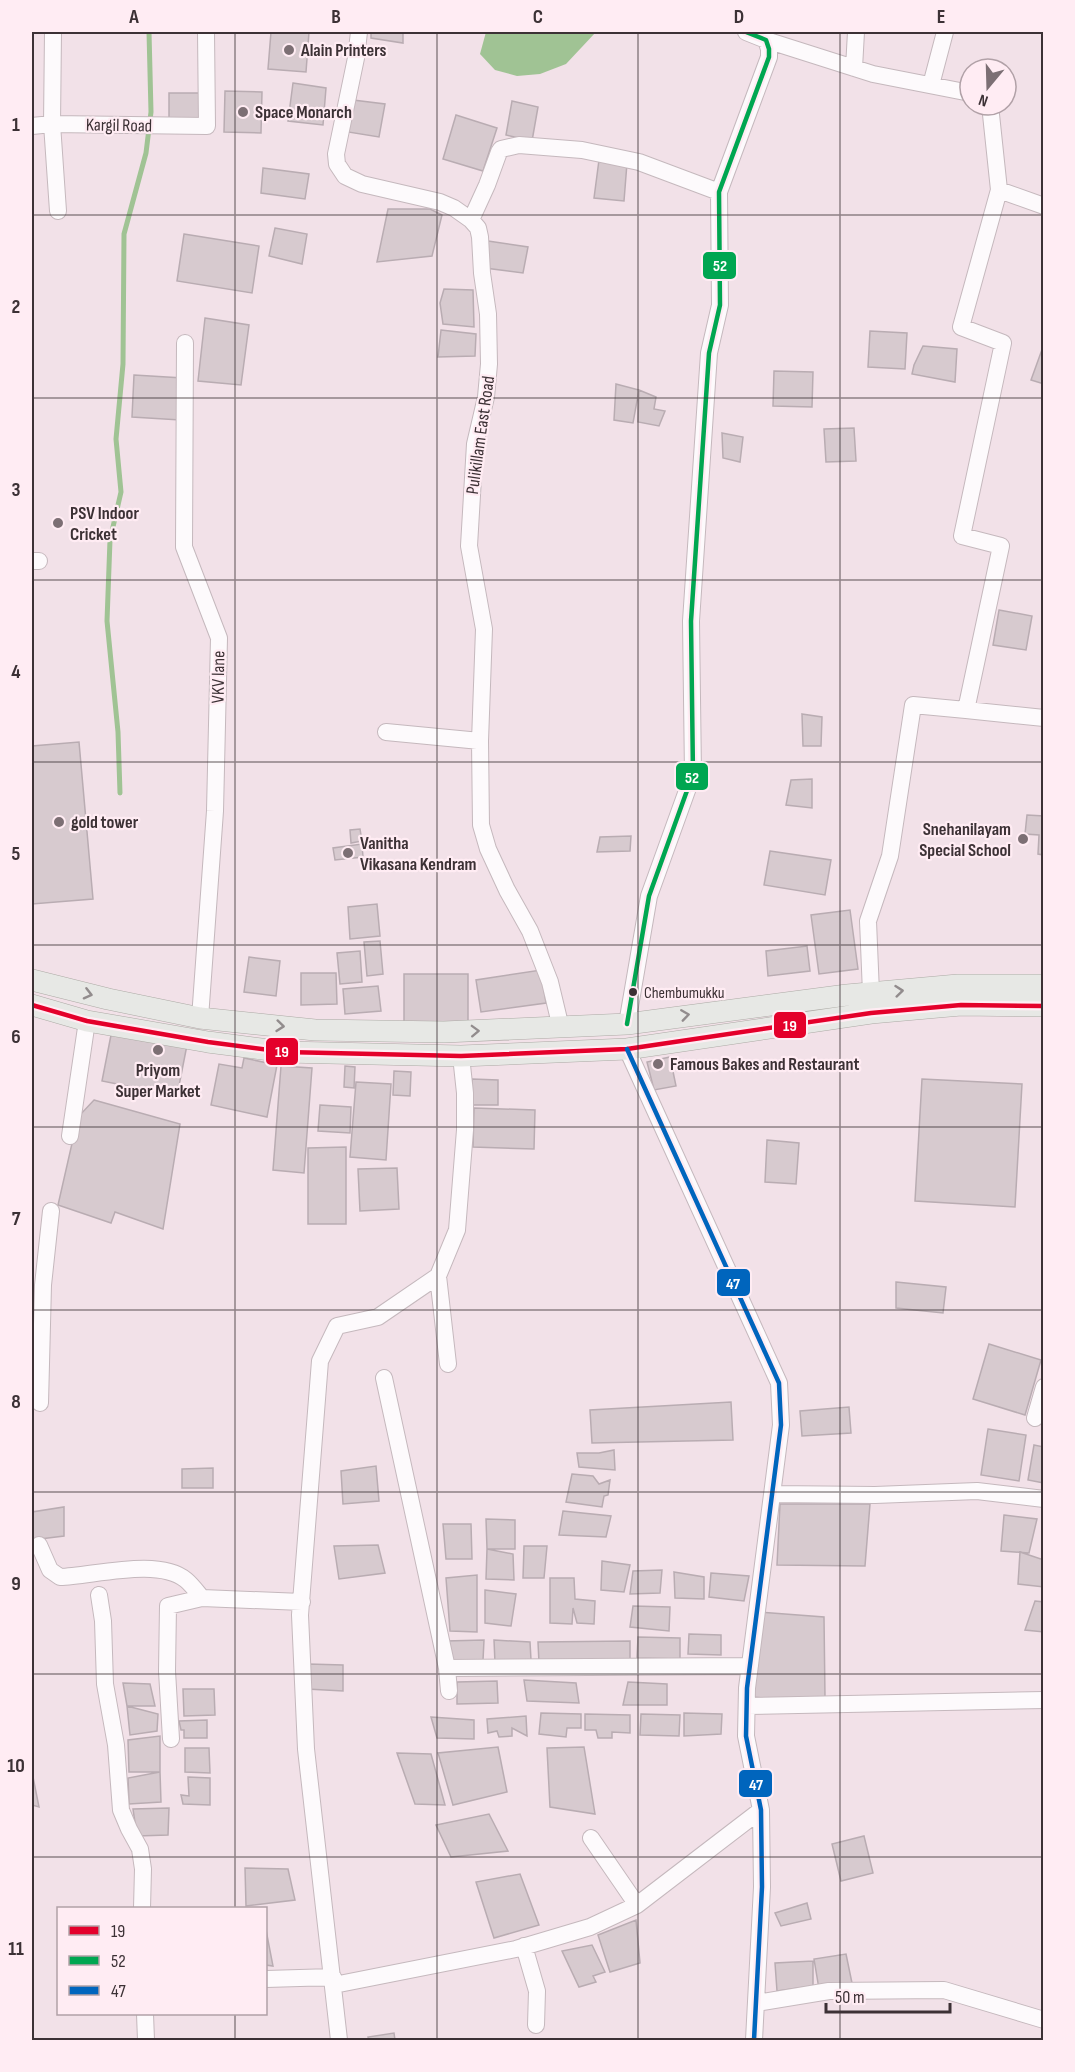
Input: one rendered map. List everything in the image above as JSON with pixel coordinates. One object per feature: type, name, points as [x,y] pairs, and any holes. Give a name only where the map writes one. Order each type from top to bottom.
[{"type":"main road","points":[[32,980],[200,1018],[315,1030],[425,1032],[627,1024],[871,993],[958,985],[1044,985]]},
{"type":"main road","points":[[32,1005],[87,1021],[208,1042],[285,1052],[461,1056],[627,1049],[872,1013],[962,1005],[1044,1006]]},
{"type":"main road","points":[[425,1032],[427,1055]]},
{"type":"street","points":[[53,32],[52,124],[58,211]]},
{"type":"street","name":"Kargil Road","points":[[32,126],[52,124],[207,126],[206,32]]},
{"type":"street","points":[[359,32],[356,58],[336,153],[337,164],[345,176],[363,184],[440,202],[454,208],[471,220],[501,148],[519,145],[582,150],[639,162],[719,192]]},
{"type":"street","points":[[746,32],[873,74],[958,91]]},
{"type":"street","points":[[854,68],[856,32]]},
{"type":"street","points":[[931,85],[945,32]]},
{"type":"street","points":[[627,1024],[649,896],[693,774],[692,621],[709,353],[720,305],[719,192],[769,57],[766,40]]},
{"type":"street","points":[[966,710],[1002,546],[962,536],[1003,343],[961,327],[999,190],[991,117]]},
{"type":"street","points":[[999,190],[1044,206]]},
{"type":"street","name":"Pulikillam East Road","points":[[471,220],[478,228],[480,237],[488,314],[489,364],[486,397],[475,444],[469,521],[469,546],[484,629],[480,741],[480,796],[484,836],[507,890],[530,931],[550,982],[561,1028]]},
{"type":"street","name":"VKV lane","points":[[185,343],[184,547],[219,638],[215,811],[200,1018]]},
{"type":"street","points":[[871,993],[868,921],[890,856],[913,705],[1044,718]]},
{"type":"street","points":[[386,732],[480,741]]},
{"type":"street","points":[[70,1136],[87,1021]]},
{"type":"street","points":[[627,1049],[779,1383],[781,1425],[750,1666],[747,1706],[746,1736],[761,1809],[762,1887],[754,2040]]},
{"type":"street","points":[[448,1364],[438,1276],[458,1230],[465,1130],[465,1093],[461,1056]]},
{"type":"street","points":[[40,1402],[37,1284],[51,1211]]},
{"type":"street","points":[[339,2040],[306,1749],[300,1615],[320,1361],[337,1326],[378,1317],[438,1276]]},
{"type":"street","points":[[384,1378],[447,1668],[449,1691]]},
{"type":"street","points":[[1035,1418],[1044,1387]]},
{"type":"street","points":[[772,1494],[875,1495],[977,1491],[1044,1499]]},
{"type":"street","points":[[39,1545],[50,1570],[60,1577],[141,1569],[172,1572],[186,1580],[202,1598]]},
{"type":"street","points":[[99,1595],[103,1621],[105,1684],[116,1745],[121,1810],[140,1849],[143,1869],[142,1907]]},
{"type":"street","points":[[171,1739],[167,1671],[168,1606],[202,1598],[302,1602]]},
{"type":"street","points":[[447,1668],[750,1666]]},
{"type":"street","points":[[747,1706],[1044,1700]]},
{"type":"street","points":[[267,1979],[333,1981],[524,1946],[590,1927],[637,1905],[761,1809]]},
{"type":"street","points":[[591,1838],[637,1905]]},
{"type":"street","points":[[524,1946],[537,1990],[536,2025]]},
{"type":"street","points":[[757,2003],[829,1990],[944,1990],[1044,2020]]},
{"type":"street","points":[[145,2015],[146,2040]]},
{"type":"shaded area","points":[[486,32],[596,32],[566,64],[540,74],[517,76],[495,70],[480,54]]},
{"type":"building","name":"Alain Printers","points":[[271,32],[309,32],[306,72],[268,69]]},
{"type":"building","points":[[371,32],[403,32],[403,43],[371,38]]},
{"type":"building","points":[[293,83],[326,88],[323,125],[288,121]]},
{"type":"building","name":"Space Monarch","points":[[225,91],[262,92],[261,133],[224,132]]},
{"type":"building","points":[[169,93],[203,93],[203,118],[169,118]]},
{"type":"building","points":[[353,100],[385,104],[379,137],[348,132]]},
{"type":"building","points":[[512,101],[538,107],[532,141],[506,135]]},
{"type":"building","points":[[456,115],[497,128],[483,171],[443,159]]},
{"type":"building","points":[[599,160],[627,163],[624,201],[594,198]]},
{"type":"building","points":[[263,168],[309,174],[305,199],[261,193]]},
{"type":"building","points":[[388,209],[430,209],[442,215],[432,256],[377,262]]},
{"type":"building","points":[[275,228],[307,234],[302,264],[269,256]]},
{"type":"building","points":[[184,234],[259,246],[252,293],[177,281]]},
{"type":"building","points":[[488,241],[528,247],[523,273],[485,268]]},
{"type":"building","points":[[444,289],[473,290],[474,327],[443,324],[440,303]]},
{"type":"building","points":[[205,318],[249,325],[241,385],[198,381]]},
{"type":"building","points":[[441,330],[476,334],[475,356],[438,357]]},
{"type":"building","points":[[870,331],[907,333],[905,369],[868,367]]},
{"type":"building","points":[[1044,344],[1044,384],[1031,380]]},
{"type":"building","points":[[923,346],[957,349],[955,382],[912,374]]},
{"type":"building","points":[[774,371],[813,372],[812,407],[773,406]]},
{"type":"building","points":[[134,375],[183,378],[180,420],[132,417]]},
{"type":"building","points":[[616,384],[639,390],[633,423],[614,420]]},
{"type":"building","points":[[639,390],[656,397],[654,409],[665,411],[659,426],[638,422]]},
{"type":"building","points":[[854,428],[856,461],[826,462],[824,429]]},
{"type":"building","points":[[722,433],[743,437],[740,462],[723,458]]},
{"type":"building","points":[[999,610],[1032,616],[1026,650],[993,645]]},
{"type":"building","points":[[802,714],[822,717],[821,746],[803,746]]},
{"type":"building","name":"gold tower","points":[[79,742],[93,899],[32,904],[32,746]]},
{"type":"building","points":[[812,779],[812,808],[786,805],[791,780]]},
{"type":"building","points":[[1027,815],[1044,816],[1044,855],[1038,854],[1039,835],[1025,834]]},
{"type":"building","points":[[360,829],[362,841],[351,843],[350,830]]},
{"type":"building","points":[[631,836],[630,851],[597,852],[600,837]]},
{"type":"building","name":"Vanitha Vikasana Kendram","points":[[362,844],[363,857],[335,860],[333,848]]},
{"type":"building","points":[[770,851],[831,860],[825,895],[764,885]]},
{"type":"building","points":[[377,904],[380,936],[350,939],[348,907]]},
{"type":"building","points":[[850,910],[858,969],[819,974],[811,915]]},
{"type":"building","points":[[380,941],[383,974],[367,976],[364,942]]},
{"type":"building","points":[[807,946],[810,971],[768,976],[766,951]]},
{"type":"building","points":[[360,951],[362,982],[340,984],[337,953]]},
{"type":"building","points":[[249,957],[280,961],[276,996],[244,992]]},
{"type":"building","points":[[541,970],[546,1003],[481,1012],[476,980]]},
{"type":"building","points":[[301,973],[336,973],[337,1004],[301,1005]]},
{"type":"building","points":[[404,974],[468,974],[468,1022],[404,1022]]},
{"type":"building","points":[[378,986],[381,1011],[345,1014],[343,989]]},
{"type":"building","points":[[112,1030],[187,1045],[177,1096],[102,1081]]},
{"type":"building","points":[[670,1057],[676,1086],[654,1090],[647,1062]]},
{"type":"building","points":[[244,1058],[277,1065],[267,1117],[211,1105],[219,1064],[242,1068]]},
{"type":"building","points":[[281,1066],[312,1068],[304,1173],[273,1170]]},
{"type":"building","points":[[345,1066],[355,1067],[354,1088],[344,1087]]},
{"type":"building","points":[[394,1071],[411,1072],[410,1096],[393,1095]]},
{"type":"building","points":[[472,1079],[498,1080],[498,1105],[472,1105]]},
{"type":"building","points":[[922,1079],[1022,1084],[1015,1207],[915,1201]]},
{"type":"building","points":[[356,1082],[391,1084],[386,1160],[350,1157]]},
{"type":"building","points":[[94,1100],[180,1124],[163,1229],[115,1212],[111,1223],[58,1205],[78,1117]]},
{"type":"building","points":[[320,1105],[351,1107],[350,1133],[318,1131]]},
{"type":"building","points":[[474,1108],[535,1110],[534,1149],[473,1147]]},
{"type":"building","points":[[767,1140],[799,1143],[796,1184],[765,1182]]},
{"type":"building","points":[[346,1147],[346,1224],[308,1224],[308,1148]]},
{"type":"building","points":[[397,1168],[399,1209],[360,1211],[358,1169]]},
{"type":"building","points":[[896,1282],[946,1287],[943,1313],[896,1308]]},
{"type":"building","points":[[989,1344],[1041,1360],[1025,1415],[973,1399]]},
{"type":"building","points":[[731,1402],[733,1440],[592,1443],[590,1410]]},
{"type":"building","points":[[849,1407],[851,1433],[802,1436],[800,1411]]},
{"type":"building","points":[[988,1429],[1026,1435],[1019,1481],[981,1475]]},
{"type":"building","points":[[1034,1445],[1044,1447],[1044,1483],[1028,1480]]},
{"type":"building","points":[[614,1450],[615,1470],[579,1467],[577,1453]]},
{"type":"building","points":[[376,1466],[379,1501],[343,1504],[341,1471]]},
{"type":"building","points":[[213,1468],[213,1488],[182,1488],[182,1469]]},
{"type":"building","points":[[572,1474],[593,1476],[599,1484],[610,1480],[608,1495],[604,1496],[602,1507],[566,1502]]},
{"type":"building","points":[[780,1504],[870,1504],[865,1566],[777,1565]]},
{"type":"building","points":[[64,1507],[64,1536],[32,1540],[32,1512]]},
{"type":"building","points":[[563,1511],[611,1516],[606,1537],[559,1535]]},
{"type":"building","points":[[1004,1515],[1037,1519],[1029,1553],[1001,1551]]},
{"type":"building","points":[[486,1519],[515,1520],[515,1549],[487,1549]]},
{"type":"building","points":[[443,1524],[471,1524],[472,1559],[446,1559]]},
{"type":"building","points":[[378,1545],[385,1573],[339,1579],[334,1546]]},
{"type":"building","points":[[524,1546],[547,1546],[544,1578],[523,1578]]},
{"type":"building","points":[[487,1549],[513,1554],[514,1580],[486,1579]]},
{"type":"building","points":[[1020,1552],[1044,1560],[1044,1587],[1018,1584]]},
{"type":"building","points":[[602,1561],[630,1565],[624,1592],[601,1590]]},
{"type":"building","points":[[662,1570],[660,1593],[630,1594],[633,1571]]},
{"type":"building","points":[[674,1572],[704,1577],[704,1599],[675,1598]]},
{"type":"building","points":[[711,1573],[749,1576],[744,1601],[709,1597]]},
{"type":"building","points":[[477,1575],[477,1632],[450,1631],[446,1578]]},
{"type":"building","points":[[550,1578],[574,1578],[575,1599],[595,1601],[594,1624],[577,1623],[573,1608],[572,1624],[550,1623]]},
{"type":"building","points":[[485,1590],[516,1594],[511,1626],[485,1623]]},
{"type":"building","points":[[1035,1601],[1044,1602],[1044,1632],[1025,1630]]},
{"type":"building","points":[[633,1606],[670,1607],[669,1631],[630,1627]]},
{"type":"building","points":[[760,1612],[824,1617],[825,1698],[751,1697]]},
{"type":"building","points":[[689,1634],[721,1635],[721,1655],[688,1654]]},
{"type":"building","points":[[638,1637],[680,1638],[680,1659],[637,1658]]},
{"type":"building","points":[[484,1640],[483,1660],[450,1662],[446,1641]]},
{"type":"building","points":[[494,1640],[530,1642],[531,1660],[495,1663]]},
{"type":"building","points":[[630,1641],[630,1662],[539,1663],[538,1642]]},
{"type":"building","points":[[308,1664],[343,1665],[343,1691],[307,1689]]},
{"type":"building","points":[[524,1680],[576,1683],[579,1703],[527,1701]]},
{"type":"building","points":[[497,1681],[498,1703],[457,1704],[457,1682]]},
{"type":"building","points":[[628,1682],[667,1684],[667,1705],[623,1705]]},
{"type":"building","points":[[123,1683],[150,1684],[155,1706],[127,1706]]},
{"type":"building","points":[[183,1689],[214,1689],[215,1715],[184,1716]]},
{"type":"building","points":[[127,1706],[158,1714],[157,1731],[130,1735]]},
{"type":"building","points":[[541,1713],[581,1714],[581,1728],[567,1728],[566,1737],[539,1734]]},
{"type":"building","points":[[684,1713],[722,1714],[721,1734],[684,1736]]},
{"type":"building","points":[[585,1714],[630,1715],[630,1733],[612,1732],[612,1738],[598,1738],[596,1730],[585,1730]]},
{"type":"building","points":[[641,1714],[680,1715],[679,1736],[640,1735]]},
{"type":"building","points":[[526,1716],[527,1736],[512,1728],[512,1736],[499,1737],[497,1731],[488,1733],[487,1719]]},
{"type":"building","points":[[431,1717],[474,1720],[474,1739],[437,1738]]},
{"type":"building","points":[[207,1720],[207,1738],[184,1738],[184,1730],[181,1730],[179,1721]]},
{"type":"building","points":[[160,1736],[160,1772],[129,1772],[128,1740]]},
{"type":"building","points":[[498,1747],[507,1792],[453,1805],[438,1753]]},
{"type":"building","points":[[584,1747],[595,1814],[550,1807],[547,1748]]},
{"type":"building","points":[[185,1748],[209,1748],[210,1773],[185,1772]]},
{"type":"building","points":[[397,1753],[431,1754],[445,1805],[415,1804]]},
{"type":"building","points":[[160,1772],[161,1802],[129,1804],[128,1778]]},
{"type":"building","points":[[33,1777],[39,1807],[32,1805]]},
{"type":"building","points":[[188,1777],[210,1778],[210,1805],[183,1804],[181,1795],[189,1796]]},
{"type":"building","points":[[169,1808],[168,1835],[137,1836],[133,1809]]},
{"type":"building","points":[[489,1814],[508,1851],[451,1857],[436,1825]]},
{"type":"building","points":[[864,1836],[873,1873],[841,1881],[832,1844]]},
{"type":"building","points":[[245,1868],[288,1869],[295,1900],[246,1906]]},
{"type":"building","points":[[520,1874],[539,1925],[494,1938],[476,1882]]},
{"type":"building","points":[[807,1903],[811,1919],[781,1926],[775,1913]]},
{"type":"building","points":[[636,1920],[640,1963],[610,1972],[598,1935]]},
{"type":"building","points":[[267,1935],[273,1966],[267,1965]]},
{"type":"building","points":[[592,1945],[605,1972],[593,1976],[596,1982],[579,1987],[562,1951]]},
{"type":"building","points":[[846,1954],[852,1983],[819,1989],[814,1959]]},
{"type":"building","points":[[813,1961],[813,1986],[777,1991],[775,1963]]},
{"type":"building","points":[[394,2033],[395,2040],[369,2040],[368,2037]]},
{"type":"waterway","points":[[120,793],[118,732],[107,621],[110,540],[121,492],[116,439],[123,364],[124,234],[146,153],[151,112],[149,32]]},
{"type":"transit line","name":"52","points":[[627,1024],[649,896],[693,774],[691,621],[709,353],[720,305],[719,192],[769,57],[766,40],[746,32]]},
{"type":"transit line","name":"19","points":[[32,1005],[87,1021],[208,1042],[285,1052],[461,1056],[627,1049],[871,1013],[961,1005],[1044,1006]]},
{"type":"transit line","name":"47","points":[[627,1049],[779,1383],[781,1425],[747,1688],[746,1736],[761,1810],[762,1887],[754,2040]]},
{"type":"place","name":"Alain Printers","points":[[289,50]]},
{"type":"place","name":"Space Monarch","points":[[243,112]]},
{"type":"place","name":"PSV Indoor Cricket","points":[[58,523]]},
{"type":"place","name":"gold tower","points":[[59,822]]},
{"type":"place","name":"Snehanilayam Special School","points":[[1023,839]]},
{"type":"place","name":"Vanitha Vikasana Kendram","points":[[348,853]]},
{"type":"place","name":"Chembumukku","points":[[633,992]]},
{"type":"place","name":"Priyom Super Market","points":[[158,1050]]},
{"type":"place","name":"Famous Bakes and Restaurant","points":[[658,1064]]}]
